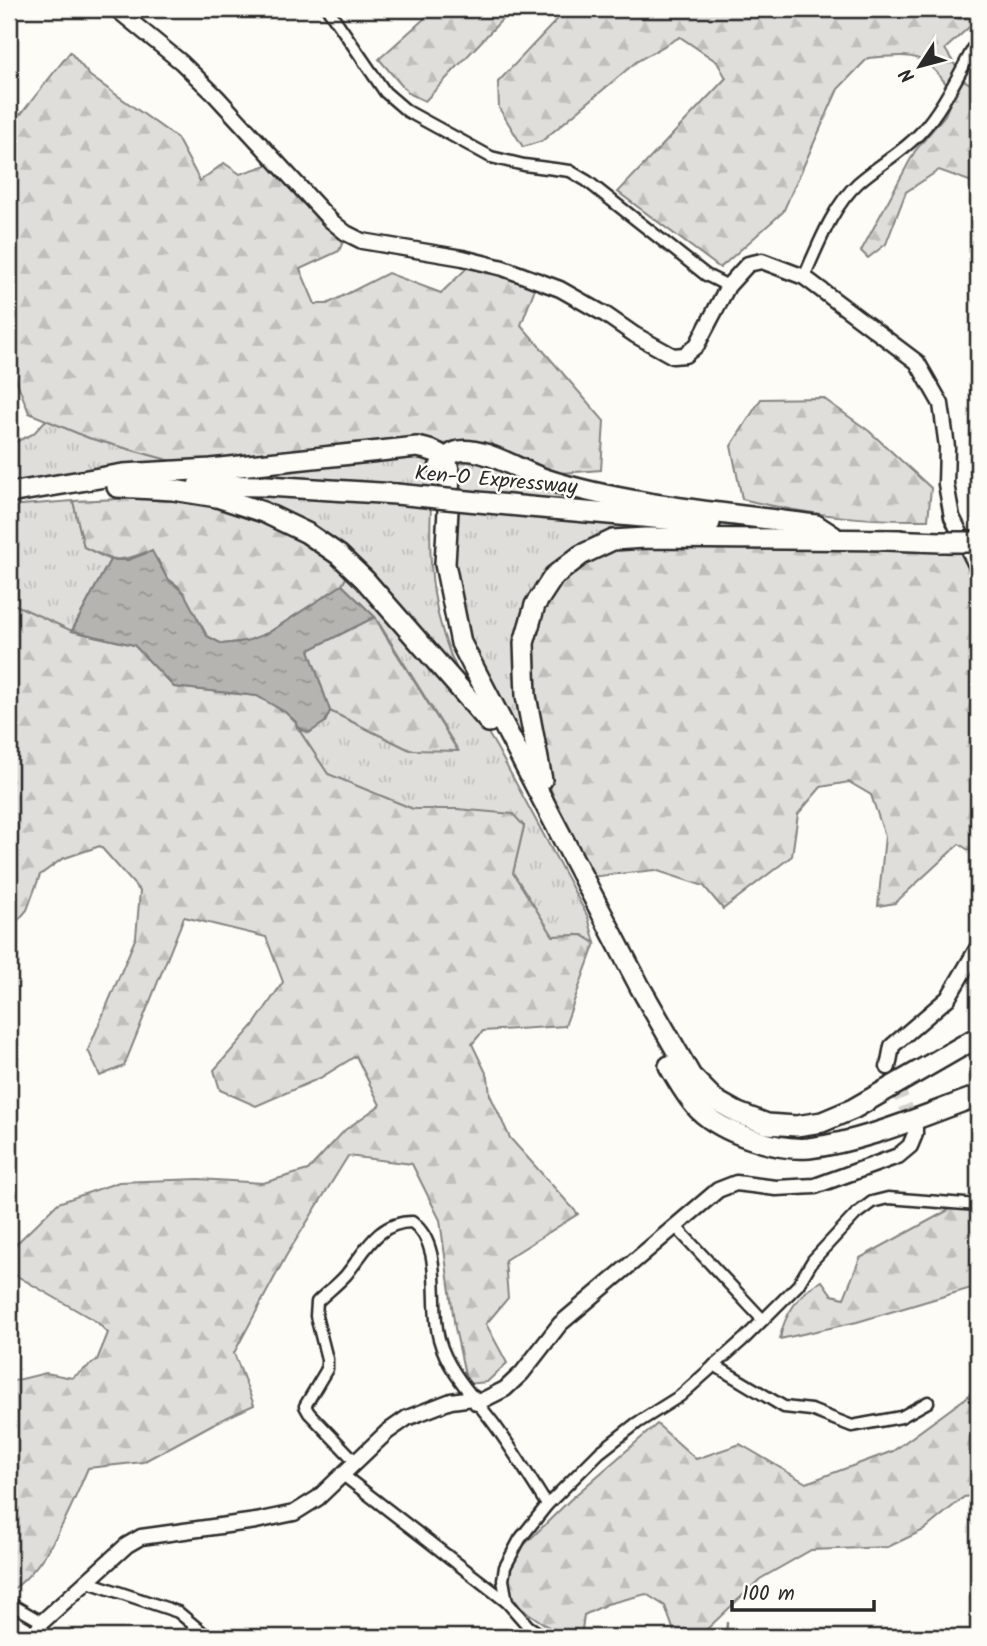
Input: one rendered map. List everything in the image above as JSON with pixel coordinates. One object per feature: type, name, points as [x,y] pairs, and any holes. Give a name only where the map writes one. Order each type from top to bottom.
[{"type":"highway","points":[[9,494],[123,474],[211,469],[417,447],[438,452],[445,460],[450,474],[445,564],[461,643],[640,987],[691,1076],[715,1100],[738,1113],[767,1124],[796,1126],[822,1122],[853,1110],[978,1037]]},
{"type":"highway","points":[[833,536],[816,525],[620,498],[581,490],[542,478],[478,452],[458,451],[449,455],[439,467],[436,568],[448,641],[630,994],[674,1073],[699,1110],[722,1126],[748,1138],[808,1148],[861,1136],[978,1096]]},
{"type":"highway","name":"Ken-O Expressway","points":[[9,494],[117,487],[267,486],[396,494],[833,536],[978,542]]},
{"type":"highway","points":[[117,487],[173,490],[217,497],[263,512],[307,533],[339,555],[365,579],[488,722]]},
{"type":"highway","points":[[555,822],[537,763],[528,709],[524,643],[535,605],[554,576],[581,555],[613,540],[900,540]]},
{"type":"street","points":[[116,9],[199,79],[330,220],[346,233],[362,240],[448,254],[526,276],[560,289],[673,356],[685,355],[697,345],[729,286],[748,264],[762,261],[804,277],[917,362],[940,404],[947,447],[946,484],[953,517],[978,569]]},
{"type":"street","points":[[328,9],[384,92],[407,111],[491,157],[524,165],[570,171],[587,181],[706,275],[729,286]]},
{"type":"street","points":[[804,277],[825,232],[847,195],[857,183],[920,133],[934,115],[978,40]]},
{"type":"street","points":[[888,1067],[892,1046],[948,999],[978,947]]},
{"type":"street","points":[[34,1637],[42,1622],[85,1581],[127,1545],[141,1537],[294,1513],[312,1503],[387,1432],[407,1418],[452,1401],[475,1401],[505,1389],[522,1373],[561,1324],[718,1190],[737,1183],[776,1188],[815,1186],[898,1156],[910,1146],[915,1128]]},
{"type":"street","points":[[507,1602],[503,1580],[505,1567],[520,1539],[547,1505],[600,1452],[637,1423],[680,1396],[762,1320],[798,1285],[813,1260],[856,1214],[872,1202],[888,1198],[978,1205]]},
{"type":"street","points":[[356,1462],[305,1406],[327,1369],[316,1316],[317,1302],[345,1276],[383,1230],[402,1222],[412,1222],[427,1238],[434,1267],[433,1293],[438,1336],[444,1355],[475,1401],[495,1424],[547,1505]]},
{"type":"street","points":[[676,1227],[762,1320]]},
{"type":"street","points":[[714,1365],[784,1407],[811,1410],[852,1426],[901,1418],[928,1402]]},
{"type":"street","points":[[343,1475],[507,1602],[528,1626],[544,1637]]},
{"type":"street","points":[[85,1581],[178,1612],[208,1637]]},
{"type":"street","points":[[9,1603],[42,1622]]},
{"type":"green space","points":[[435,9],[512,9],[425,101],[408,93],[379,59]]},
{"type":"green space","points":[[567,9],[936,9],[960,19],[978,12],[978,19],[945,49],[965,81],[978,88],[978,180],[972,182],[939,170],[906,192],[886,244],[868,258],[861,251],[915,151],[945,115],[954,94],[934,70],[918,59],[898,56],[868,58],[838,89],[783,212],[720,268],[618,192],[726,78],[717,62],[680,37],[636,62],[542,141],[523,147],[499,108],[498,82]]},
{"type":"green space","points":[[70,52],[90,76],[177,138],[200,181],[224,163],[240,174],[270,164],[345,237],[339,251],[300,269],[315,304],[327,304],[388,273],[441,293],[471,264],[537,283],[521,325],[604,421],[601,470],[548,474],[455,444],[421,443],[186,465],[89,438],[29,413],[9,361],[9,114],[21,114]]},
{"type":"green space","points":[[823,398],[869,431],[931,488],[928,520],[835,516],[742,499],[731,446],[761,399]]},
{"type":"green space","points":[[46,420],[89,438],[186,465],[9,483],[9,445],[33,434]]},
{"type":"green space","points":[[424,455],[434,470],[433,490],[215,474]]},
{"type":"green space","points":[[476,458],[739,520],[453,492],[457,466]]},
{"type":"green space","points":[[216,492],[431,505],[430,550],[434,593],[443,634],[460,676],[381,590]]},
{"type":"green space","points":[[166,497],[228,507],[306,539],[349,572],[342,585],[268,633],[247,641],[222,644],[207,636],[178,586],[167,578],[158,560],[146,552],[115,559],[84,547],[73,501]]},
{"type":"green space","points":[[73,501],[84,547],[110,560],[71,632],[9,602],[9,506]]},
{"type":"green space","points":[[452,506],[681,532],[534,769],[484,678],[455,597]]},
{"type":"green space","points":[[630,544],[965,552],[978,580],[978,856],[959,844],[895,903],[878,906],[885,836],[871,795],[849,782],[821,787],[798,814],[792,856],[723,909],[704,886],[655,870],[590,877],[565,829],[549,784],[536,732],[530,652],[542,604],[575,564]]},
{"type":"green space","points":[[349,572],[479,718],[588,917],[595,943],[582,935],[553,936],[513,873],[524,826],[457,809],[413,809],[328,774],[297,727],[301,731],[325,722],[330,711],[410,750],[458,750],[375,617],[342,585]]},
{"type":"green space","points":[[9,602],[72,631],[134,645],[174,687],[257,696],[285,712],[296,723],[328,774],[413,809],[457,809],[513,814],[524,826],[513,873],[553,936],[582,935],[595,943],[565,1026],[483,1031],[472,1044],[488,1077],[490,1095],[510,1138],[578,1214],[505,1260],[508,1298],[486,1324],[507,1363],[487,1382],[467,1384],[455,1328],[440,1220],[412,1164],[348,1156],[286,1256],[234,1353],[254,1405],[143,1462],[88,1468],[66,1518],[46,1553],[23,1581],[9,1592],[9,1382],[46,1373],[72,1378],[97,1360],[108,1333],[97,1322],[10,1272],[9,1251],[58,1203],[119,1182],[199,1179],[263,1183],[308,1170],[345,1130],[380,1105],[356,1056],[320,1078],[256,1106],[220,1090],[214,1070],[253,1026],[283,982],[266,937],[184,917],[124,1066],[100,1076],[88,1050],[136,937],[140,891],[100,846],[62,859],[40,875],[27,910],[9,931]]},
{"type":"green space","points":[[375,617],[458,751],[410,750],[330,711],[309,650]]},
{"type":"green space","points":[[978,1194],[978,1286],[857,1322],[780,1339],[794,1305],[814,1285],[822,1281],[832,1295],[844,1298],[860,1258]]},
{"type":"green space","points":[[978,1384],[978,1495],[964,1497],[924,1530],[888,1547],[811,1550],[760,1579],[704,1632],[691,1637],[676,1637],[665,1606],[646,1594],[607,1604],[584,1615],[581,1637],[563,1637],[521,1608],[501,1581],[519,1550],[571,1499],[657,1424],[696,1459],[740,1444],[806,1483],[893,1451],[967,1397]]},
{"type":"water","points":[[152,551],[167,578],[184,593],[207,636],[222,644],[247,641],[268,633],[342,585],[375,617],[309,650],[330,711],[325,722],[309,733],[297,727],[296,722],[285,712],[257,696],[174,687],[134,645],[72,631],[110,560],[128,560]]},
{"type":"waterway","points":[[726,1637],[727,1623]]},
{"type":"tunnel","points":[[888,1067],[914,1127]]}]
